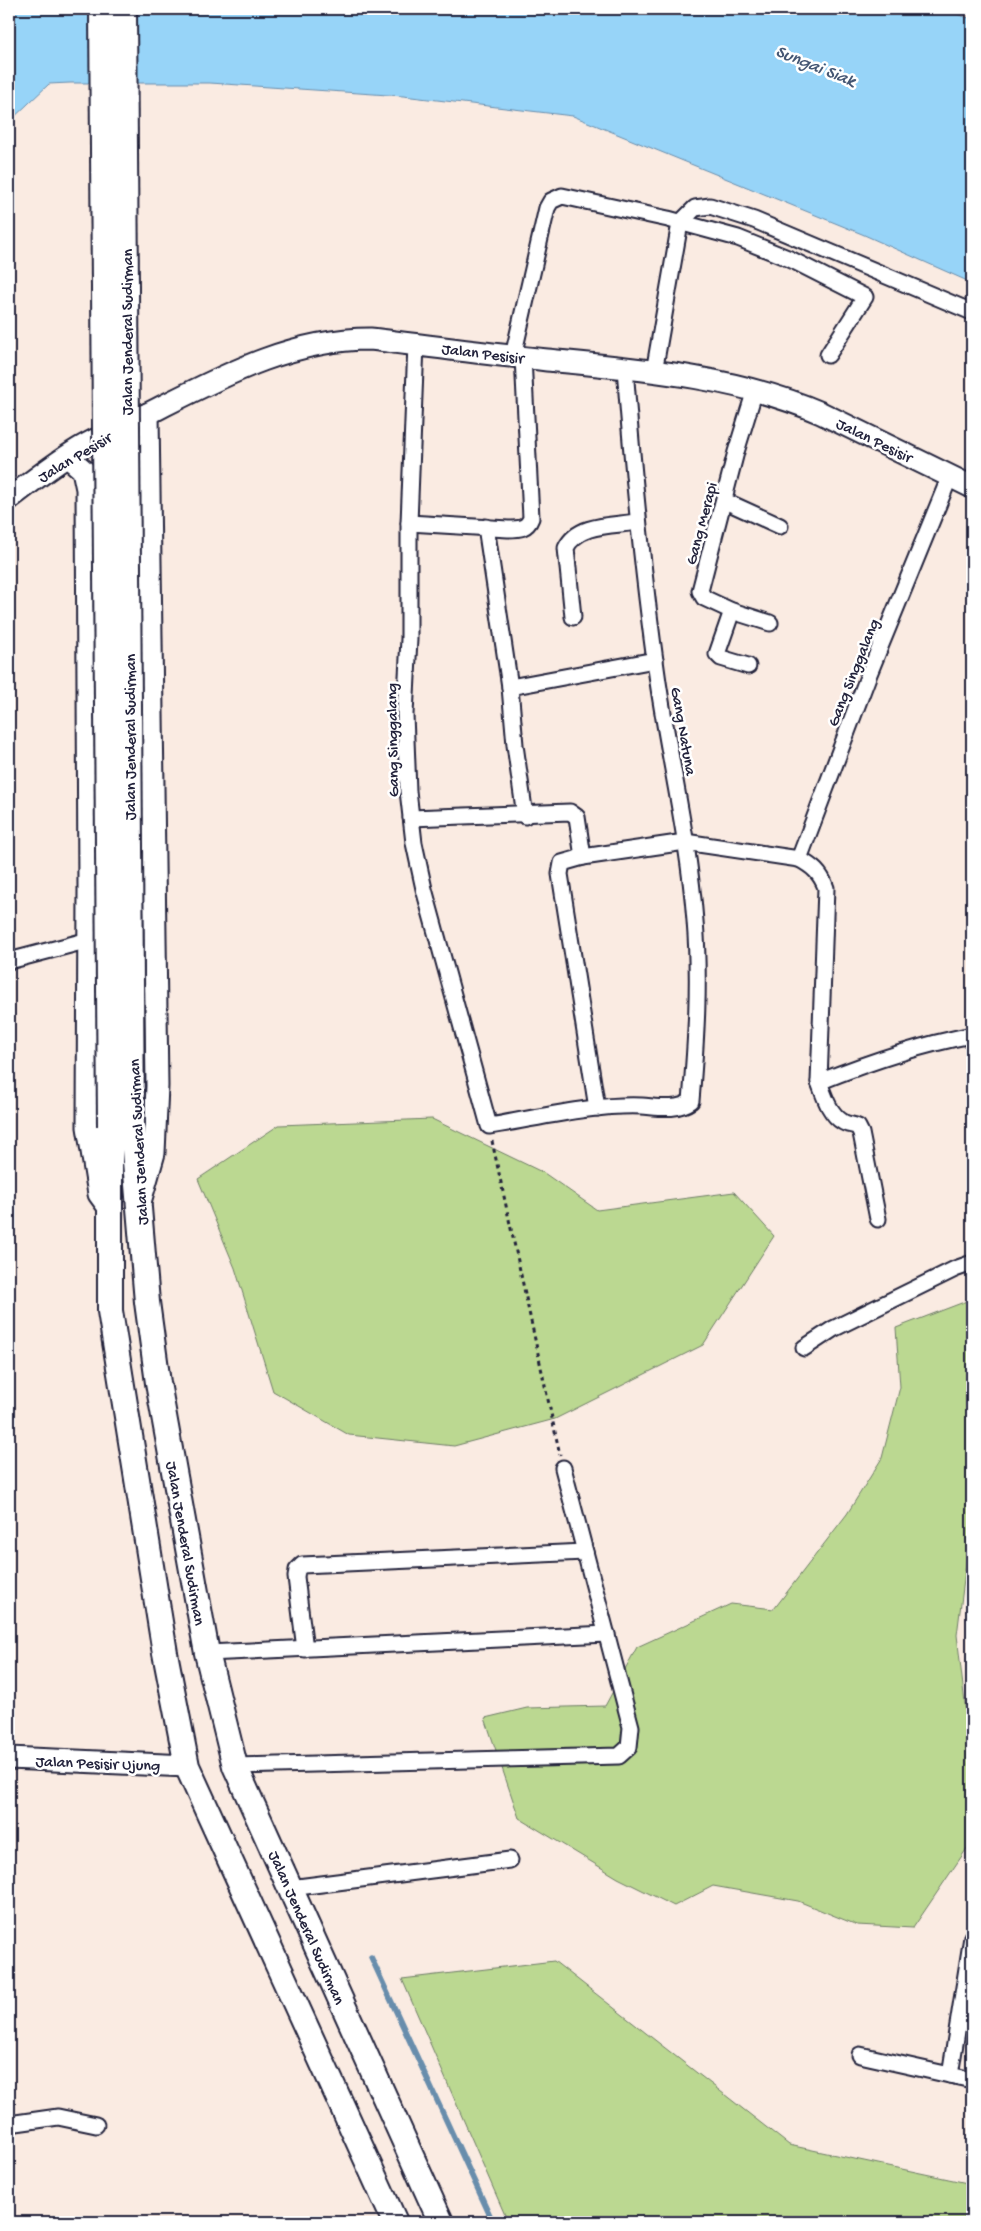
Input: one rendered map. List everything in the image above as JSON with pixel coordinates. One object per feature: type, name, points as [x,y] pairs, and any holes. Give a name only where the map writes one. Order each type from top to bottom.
[{"type":"main road","name":"Jalan Jenderal Sudirman","points":[[102,9],[121,1126],[139,1205],[147,1302],[158,1383],[207,1653],[235,1766],[441,2222]]},
{"type":"main road","name":"Jalan Jenderal Sudirman","points":[[124,9],[121,1126],[110,1209],[110,1311],[165,1653],[187,1766],[395,2222]]},
{"type":"street","points":[[409,523],[520,529],[529,524],[531,518],[518,357],[547,208],[551,201],[559,197],[680,223],[738,238],[781,256],[865,297],[828,355]]},
{"type":"street","points":[[654,372],[680,223],[695,208],[710,206],[754,220],[972,312]]},
{"type":"street","name":"Jalan Pesisir","points":[[9,498],[68,456],[206,385],[301,347],[347,339],[416,344],[625,368],[707,379],[755,390],[796,402],[821,413],[972,487]]},
{"type":"street","name":"Gang Singgalang","points":[[416,344],[409,523],[410,639],[405,714],[411,818],[414,843],[424,889],[489,1126]]},
{"type":"street","name":"Gang Natuna","points":[[597,1108],[630,1106],[666,1108],[685,1105],[691,1102],[698,1006],[695,921],[685,842],[655,660],[637,522],[625,368]]},
{"type":"street","name":"Gang Merapi","points":[[755,390],[736,452],[725,501],[700,591],[704,598],[732,611],[770,623]]},
{"type":"street","points":[[139,1205],[154,1153],[157,1086],[148,414]]},
{"type":"street","points":[[68,456],[83,470],[87,489],[88,1127],[99,1194],[110,1209]]},
{"type":"street","name":"Gang Singgalang","points":[[799,858],[869,674],[950,476]]},
{"type":"street","points":[[725,501],[780,526]]},
{"type":"street","points":[[573,617],[566,548],[570,539],[587,529],[637,522]]},
{"type":"street","points":[[486,527],[510,687],[515,745],[525,816]]},
{"type":"street","points":[[732,611],[718,654],[721,658],[748,666]]},
{"type":"street","points":[[510,687],[655,660]]},
{"type":"street","points":[[411,818],[525,816],[573,813],[576,818],[582,857]]},
{"type":"street","points":[[489,1126],[597,1108],[560,874],[562,863],[582,857],[685,842],[799,858],[820,875],[826,888],[819,1082],[829,1107],[836,1116],[843,1123],[858,1127],[861,1133],[878,1219]]},
{"type":"street","points":[[9,961],[89,940]]},
{"type":"street","points":[[819,1082],[868,1062],[932,1042],[972,1034]]},
{"type":"street","points":[[804,1348],[832,1329],[956,1268],[972,1263]]},
{"type":"street","points":[[235,1766],[619,1756],[629,1747],[631,1727],[563,1468]]},
{"type":"street","points":[[305,1649],[296,1577],[297,1570],[302,1565],[585,1552]]},
{"type":"street","points":[[207,1653],[607,1634]]},
{"type":"street","name":"Jalan Pesisir Ujung","points":[[9,1758],[187,1766]]},
{"type":"street","points":[[290,1888],[510,1860]]},
{"type":"street","points":[[950,2075],[972,1937]]},
{"type":"street","points":[[860,2055],[972,2080]]},
{"type":"street","points":[[9,2124],[58,2117],[96,2125]]},
{"type":"path","points":[[489,1126],[563,1468]]},
{"type":"shaded area","points":[[940,9],[972,9],[972,19]]},
{"type":"green space","points":[[432,1119],[544,1173],[597,1210],[734,1192],[774,1236],[703,1345],[555,1419],[454,1446],[349,1435],[273,1391],[235,1268],[198,1179],[279,1125]]},
{"type":"green space","points":[[972,1299],[972,1544],[968,1548],[957,1635],[972,1764],[972,1841],[913,1928],[857,1925],[798,1901],[713,1886],[674,1906],[618,1878],[519,1818],[485,1718],[527,1708],[605,1706],[637,1647],[731,1604],[774,1609],[847,1514],[882,1458],[900,1387],[896,1328]]},
{"type":"green space","points":[[554,1961],[789,2145],[972,2184],[972,2222],[508,2222],[402,1979]]},
{"type":"water","name":"Sungai Siak","points":[[9,9],[940,9],[972,19],[972,283],[862,234],[573,116],[403,96],[210,83],[70,83],[49,84],[9,122]]},
{"type":"waterway","points":[[371,1957],[493,2222]]}]
